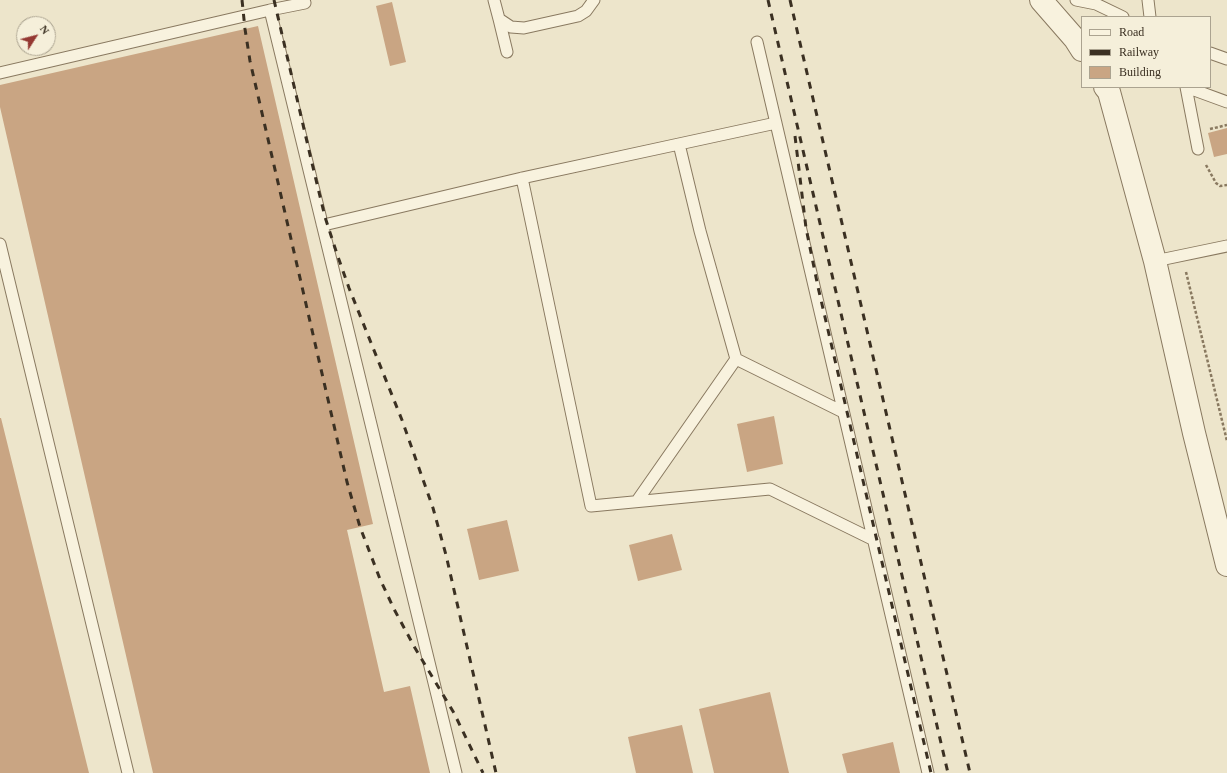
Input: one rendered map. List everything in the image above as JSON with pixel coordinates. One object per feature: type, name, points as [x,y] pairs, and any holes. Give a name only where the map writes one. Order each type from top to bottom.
[{"type":"street","points":[[1041,0],[1076,40],[1081,48]]},
{"type":"street","points":[[1106,88],[1109,92],[1155,262],[1194,433],[1227,565]]},
{"type":"lane","points":[[0,73],[305,3],[304,0]]},
{"type":"lane","points":[[494,0],[507,52]]},
{"type":"lane","points":[[499,19],[511,27],[524,28],[578,16],[586,11],[594,0]]},
{"type":"lane","points":[[1076,0],[1096,4],[1121,16]]},
{"type":"lane","points":[[1148,0],[1150,16]]},
{"type":"lane","points":[[270,10],[456,773]]},
{"type":"lane","points":[[757,42],[928,773]]},
{"type":"lane","points":[[1211,53],[1227,59]]},
{"type":"lane","points":[[1186,88],[1198,149]]},
{"type":"lane","points":[[1189,88],[1227,102]]},
{"type":"lane","points":[[322,224],[328,224],[522,178],[776,123]]},
{"type":"lane","points":[[679,144],[700,231],[736,359],[843,412]]},
{"type":"lane","points":[[522,178],[591,506],[770,489],[874,540]]},
{"type":"lane","points":[[0,244],[128,773]]},
{"type":"lane","points":[[1155,262],[1227,246]]},
{"type":"lane","points":[[636,501],[736,359]]},
{"type":"path","points":[[1198,149],[1216,183],[1220,186],[1227,185]]},
{"type":"path","points":[[1182,256],[1227,440]]},
{"type":"building","points":[[392,2],[406,62],[390,66],[376,6]]},
{"type":"building","points":[[258,26],[373,524],[347,530],[384,692],[410,686],[430,773],[153,773],[0,107],[0,85]]},
{"type":"building","points":[[1227,128],[1227,154],[1214,157],[1208,133]]},
{"type":"building","points":[[774,416],[783,464],[747,472],[737,424]]},
{"type":"building","points":[[1,418],[89,773],[0,773]]},
{"type":"building","points":[[507,520],[519,571],[479,580],[467,529]]},
{"type":"building","points":[[672,534],[682,570],[638,581],[629,545]]},
{"type":"building","points":[[770,692],[789,773],[714,773],[699,709]]},
{"type":"building","points":[[682,725],[693,773],[636,773],[628,737]]},
{"type":"building","points":[[893,742],[900,773],[847,773],[842,754]]},
{"type":"railway","points":[[242,0],[250,61],[347,482],[360,527],[380,579],[394,609],[415,648],[454,713],[483,773]]},
{"type":"railway","points":[[274,0],[325,217],[349,288],[402,420],[433,508],[446,555],[496,773]]},
{"type":"railway","points":[[768,0],[948,773]]},
{"type":"railway","points":[[790,0],[970,773]]},
{"type":"railway","points":[[795,136],[806,228],[818,287],[931,773]]}]
